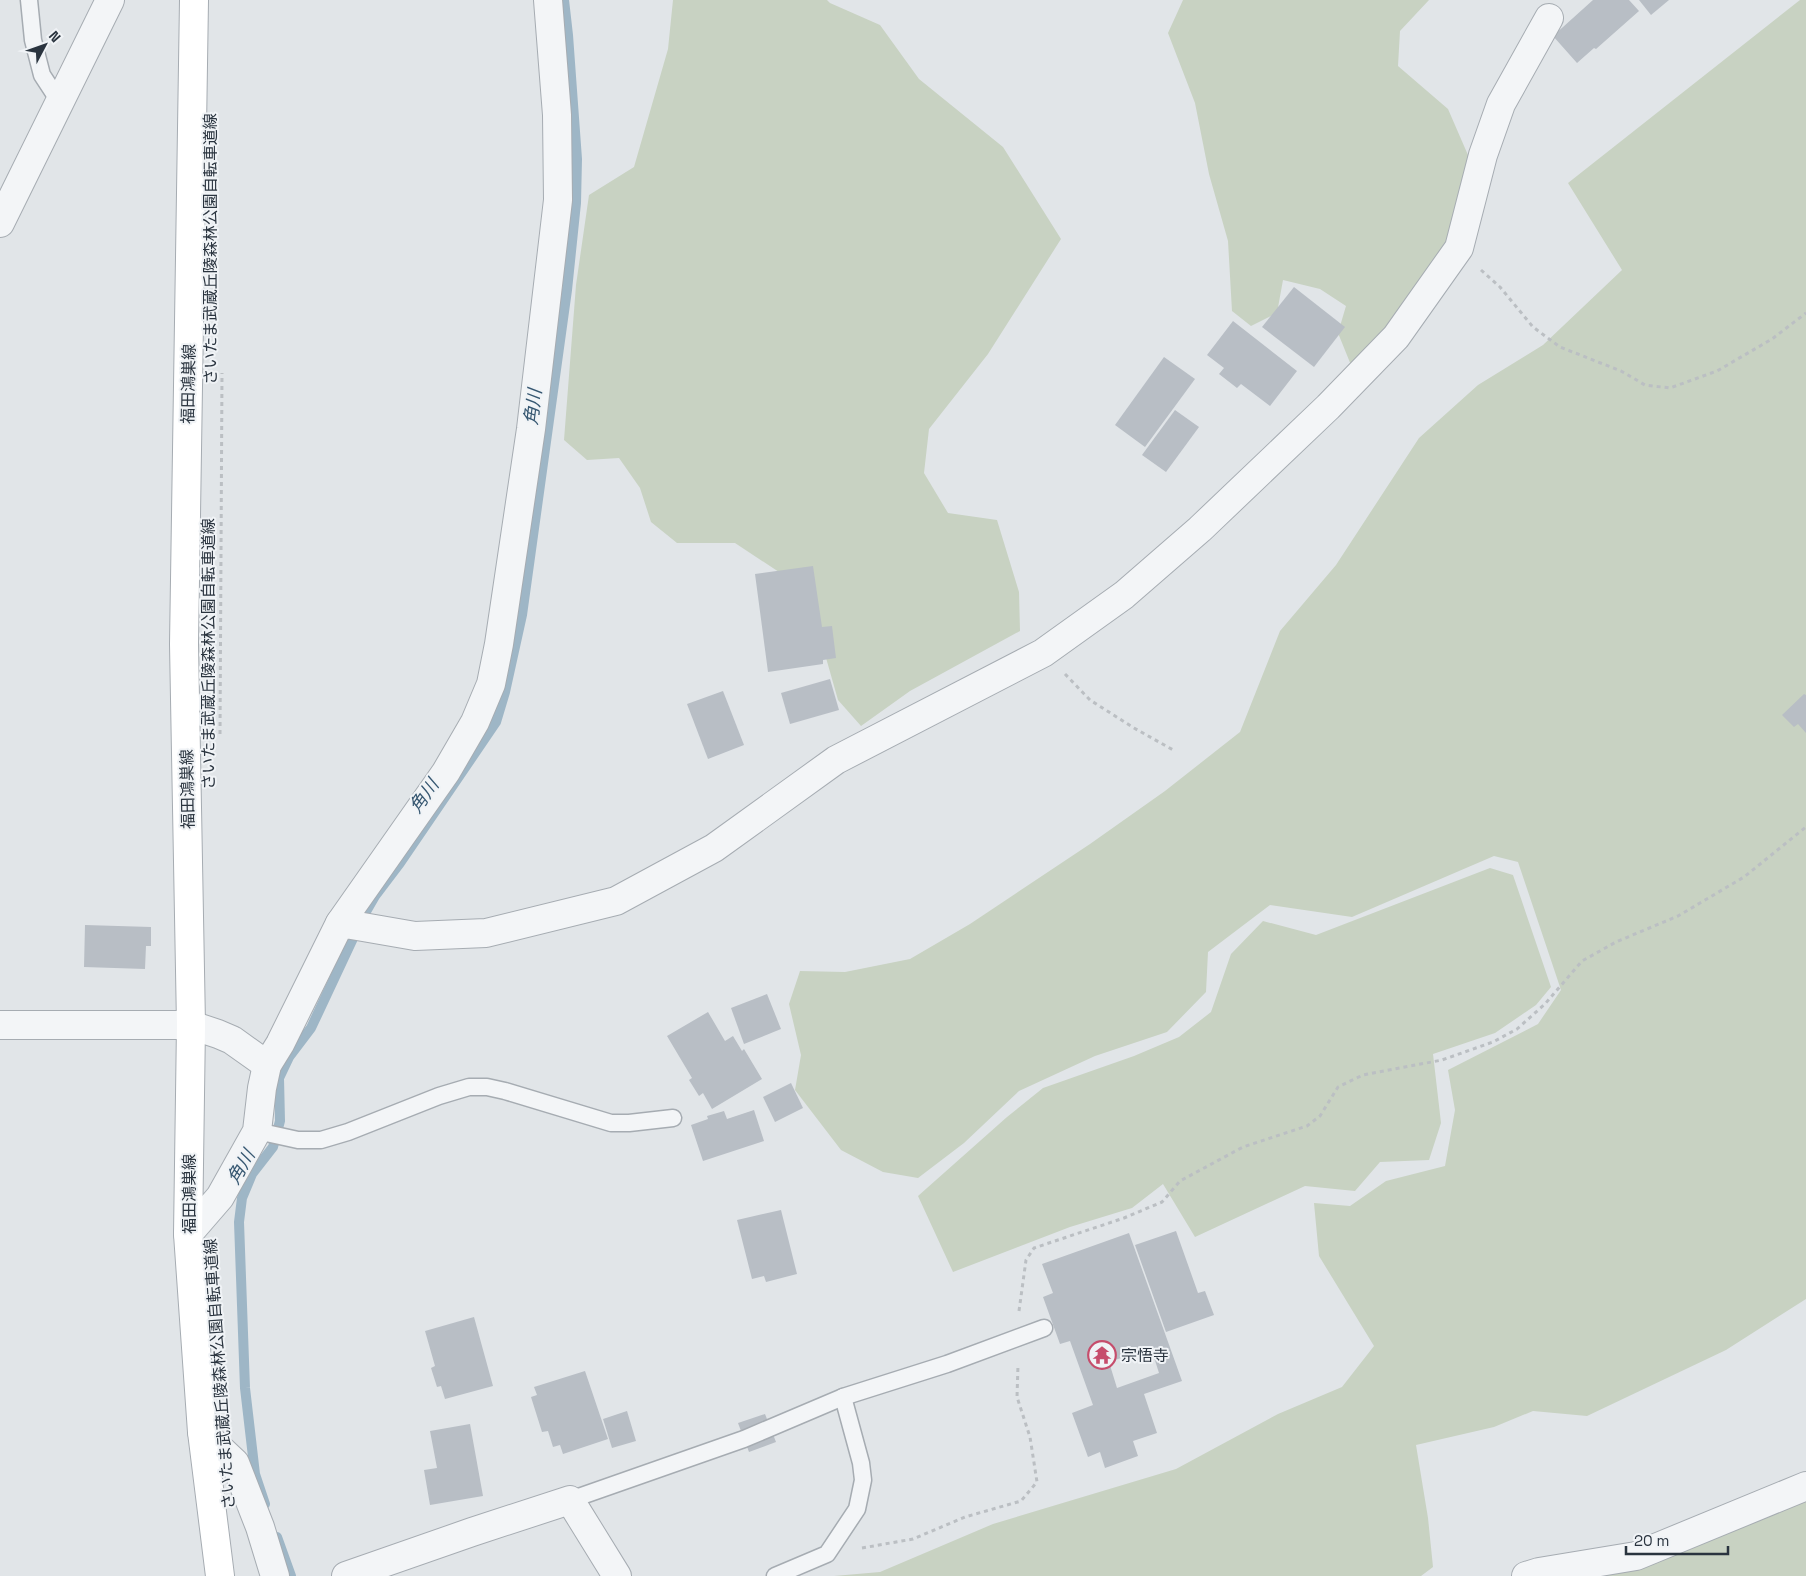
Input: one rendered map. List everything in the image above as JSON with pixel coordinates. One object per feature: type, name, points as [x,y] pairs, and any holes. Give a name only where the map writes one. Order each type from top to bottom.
[{"type":"main road","name":"福田鴻巣線","points":[[194,0],[184,644],[191,1025],[188,1234],[202,1432],[220,1576]]},
{"type":"street","points":[[0,223],[110,0]]},
{"type":"street","points":[[188,1234],[220,1197],[258,1131],[262,1088],[267,1065],[280,1044],[340,923],[446,772],[475,722],[491,684],[499,644],[531,429],[558,200],[557,115],[548,0]]},
{"type":"street","points":[[340,923],[415,936],[486,933],[616,901],[714,848],[836,760],[1043,653],[1131,589],[1200,529],[1328,407],[1396,337],[1459,248],[1484,155],[1502,104],[1549,18]]},
{"type":"street","points":[[0,1025],[191,1025],[232,1040],[267,1065]]},
{"type":"street","points":[[202,1432],[235,1463],[260,1527],[275,1576]]},
{"type":"street","points":[[1526,1576],[1539,1572],[1636,1556],[1806,1486]]},
{"type":"street","points":[[346,1576],[444,1541],[570,1500],[617,1576]]},
{"type":"lane","points":[[29,0],[33,40],[42,75],[59,101]]},
{"type":"lane","points":[[258,1131],[298,1140],[321,1140],[348,1132],[439,1096],[469,1087],[487,1087],[505,1091],[611,1123],[673,1118]]},
{"type":"lane","points":[[570,1500],[744,1439],[843,1397],[947,1364],[1044,1328]]},
{"type":"lane","points":[[775,1576],[827,1554],[857,1509],[863,1480],[861,1463],[843,1397]]},
{"type":"path","points":[[1459,248],[1500,287],[1533,327],[1560,346],[1621,371],[1646,385],[1670,388],[1717,370],[1772,339],[1806,313]]},
{"type":"path","name":"さいたま武蔵丘陵森林公園自転車道線","points":[[220,739],[222,370]]},
{"type":"path","points":[[1043,653],[1090,700],[1175,751]]},
{"type":"path","points":[[827,1554],[913,1539],[964,1517],[1021,1501],[1037,1482],[1030,1437],[1017,1397],[1017,1337],[1020,1292],[1026,1260],[1034,1248],[1124,1218],[1162,1202],[1180,1181],[1243,1147],[1307,1126],[1320,1116],[1338,1087],[1363,1075],[1442,1060],[1493,1042],[1518,1029],[1545,1004],[1582,961],[1616,942],[1678,916],[1744,877],[1806,827]]},
{"type":"green space","points":[[673,0],[827,0],[880,25],[919,79],[1003,147],[1061,239],[988,354],[929,429],[924,473],[948,513],[997,520],[1019,592],[1020,631],[910,691],[861,726],[838,700],[809,598],[785,576],[735,543],[677,543],[651,522],[640,488],[619,458],[587,460],[564,440],[576,285],[589,195],[634,167],[668,49]]},
{"type":"green space","points":[[1183,0],[1429,0],[1400,31],[1398,66],[1448,109],[1471,162],[1448,242],[1412,302],[1353,370],[1338,333],[1346,306],[1320,289],[1283,280],[1277,313],[1251,326],[1232,311],[1228,241],[1209,174],[1195,103],[1168,33]]},
{"type":"green space","points":[[1800,0],[1806,0],[1806,1299],[1726,1350],[1587,1416],[1533,1411],[1494,1427],[1416,1445],[1428,1518],[1433,1567],[1421,1576],[834,1576],[880,1572],[993,1524],[1176,1469],[1278,1414],[1342,1387],[1374,1346],[1319,1256],[1314,1203],[1350,1206],[1386,1181],[1445,1166],[1455,1110],[1448,1070],[1538,1024],[1561,990],[1518,862],[1494,856],[1352,917],[1270,905],[1208,952],[1206,992],[1167,1032],[1095,1056],[1019,1091],[964,1143],[918,1178],[883,1172],[841,1150],[795,1090],[801,1055],[789,1004],[800,971],[845,972],[910,959],[970,924],[1090,844],[1165,791],[1240,732],[1280,631],[1336,565],[1419,438],[1478,385],[1543,345],[1622,270],[1568,183]]},
{"type":"green space","points":[[1490,868],[1513,875],[1551,987],[1536,1005],[1495,1033],[1433,1054],[1441,1123],[1429,1160],[1380,1162],[1355,1191],[1305,1186],[1195,1237],[1163,1184],[1132,1208],[1070,1227],[953,1272],[918,1196],[1007,1117],[1043,1088],[1134,1056],[1179,1037],[1211,1012],[1231,954],[1263,921],[1316,935]]},
{"type":"green space","points":[[1806,1482],[1806,1576],[1553,1576]]},
{"type":"building","points":[[1593,0],[1629,0],[1639,11],[1577,63],[1553,36]]},
{"type":"building","points":[[1639,0],[1669,0],[1651,15]]},
{"type":"building","points":[[1294,287],[1345,327],[1314,367],[1262,327]]},
{"type":"building","points":[[1233,321],[1297,371],[1270,406],[1241,384],[1237,388],[1219,374],[1224,368],[1207,355]]},
{"type":"building","points":[[1164,357],[1195,379],[1145,447],[1115,425]]},
{"type":"building","points":[[1175,410],[1199,427],[1166,472],[1142,455]]},
{"type":"building","points":[[813,566],[822,627],[832,626],[836,658],[823,660],[823,664],[768,672],[755,574]]},
{"type":"building","points":[[830,679],[839,710],[790,724],[781,693]]},
{"type":"building","points":[[723,691],[744,745],[708,759],[687,704]]},
{"type":"building","points":[[1804,694],[1806,695],[1806,733],[1798,724],[1794,727],[1782,715]]},
{"type":"building","points":[[85,925],[151,927],[151,946],[146,946],[145,969],[84,967]]},
{"type":"building","points":[[767,994],[781,1029],[744,1044],[731,1008]]},
{"type":"building","points":[[708,1012],[725,1041],[733,1036],[742,1051],[744,1049],[762,1079],[712,1109],[703,1093],[699,1096],[689,1080],[692,1078],[667,1036]]},
{"type":"building","points":[[791,1083],[803,1108],[775,1122],[763,1097]]},
{"type":"building","points":[[754,1110],[764,1141],[703,1161],[691,1125],[708,1119],[707,1116],[724,1111],[727,1119]]},
{"type":"building","points":[[781,1210],[797,1274],[766,1282],[764,1276],[752,1279],[737,1220]]},
{"type":"building","points":[[1176,1231],[1198,1293],[1205,1291],[1214,1315],[1166,1332],[1135,1245]]},
{"type":"building","name":"宗悟寺","points":[[1129,1233],[1182,1381],[1144,1394],[1157,1433],[1133,1441],[1138,1456],[1105,1468],[1100,1452],[1088,1457],[1072,1413],[1093,1405],[1070,1341],[1060,1344],[1043,1297],[1053,1293],[1042,1264]],"holes":[[[1151,1348],[1159,1373],[1117,1388],[1109,1362]]]},
{"type":"building","points":[[474,1317],[493,1386],[445,1399],[441,1386],[437,1387],[431,1368],[435,1366],[425,1331]]},
{"type":"building","points":[[585,1371],[608,1439],[563,1454],[560,1445],[553,1447],[548,1431],[542,1432],[531,1397],[537,1395],[534,1387]]},
{"type":"building","points":[[627,1411],[636,1441],[612,1448],[603,1419]]},
{"type":"building","points":[[765,1414],[776,1442],[749,1452],[738,1423]]},
{"type":"building","points":[[470,1424],[483,1496],[430,1505],[424,1470],[437,1468],[430,1431]]},
{"type":"waterway","name":"角川","points":[[265,1504],[255,1474],[245,1388],[239,1222],[242,1198],[252,1174],[273,1147],[280,1121],[279,1078],[289,1057],[311,1028],[364,915],[375,896],[400,863],[496,722],[505,692],[522,615],[567,290],[576,203],[577,159],[564,0]]},
{"type":"waterway","name":"角川","points":[[277,1537],[291,1576]]},
{"type":"place","name":"宗悟寺","points":[[1102,1355]]}]
